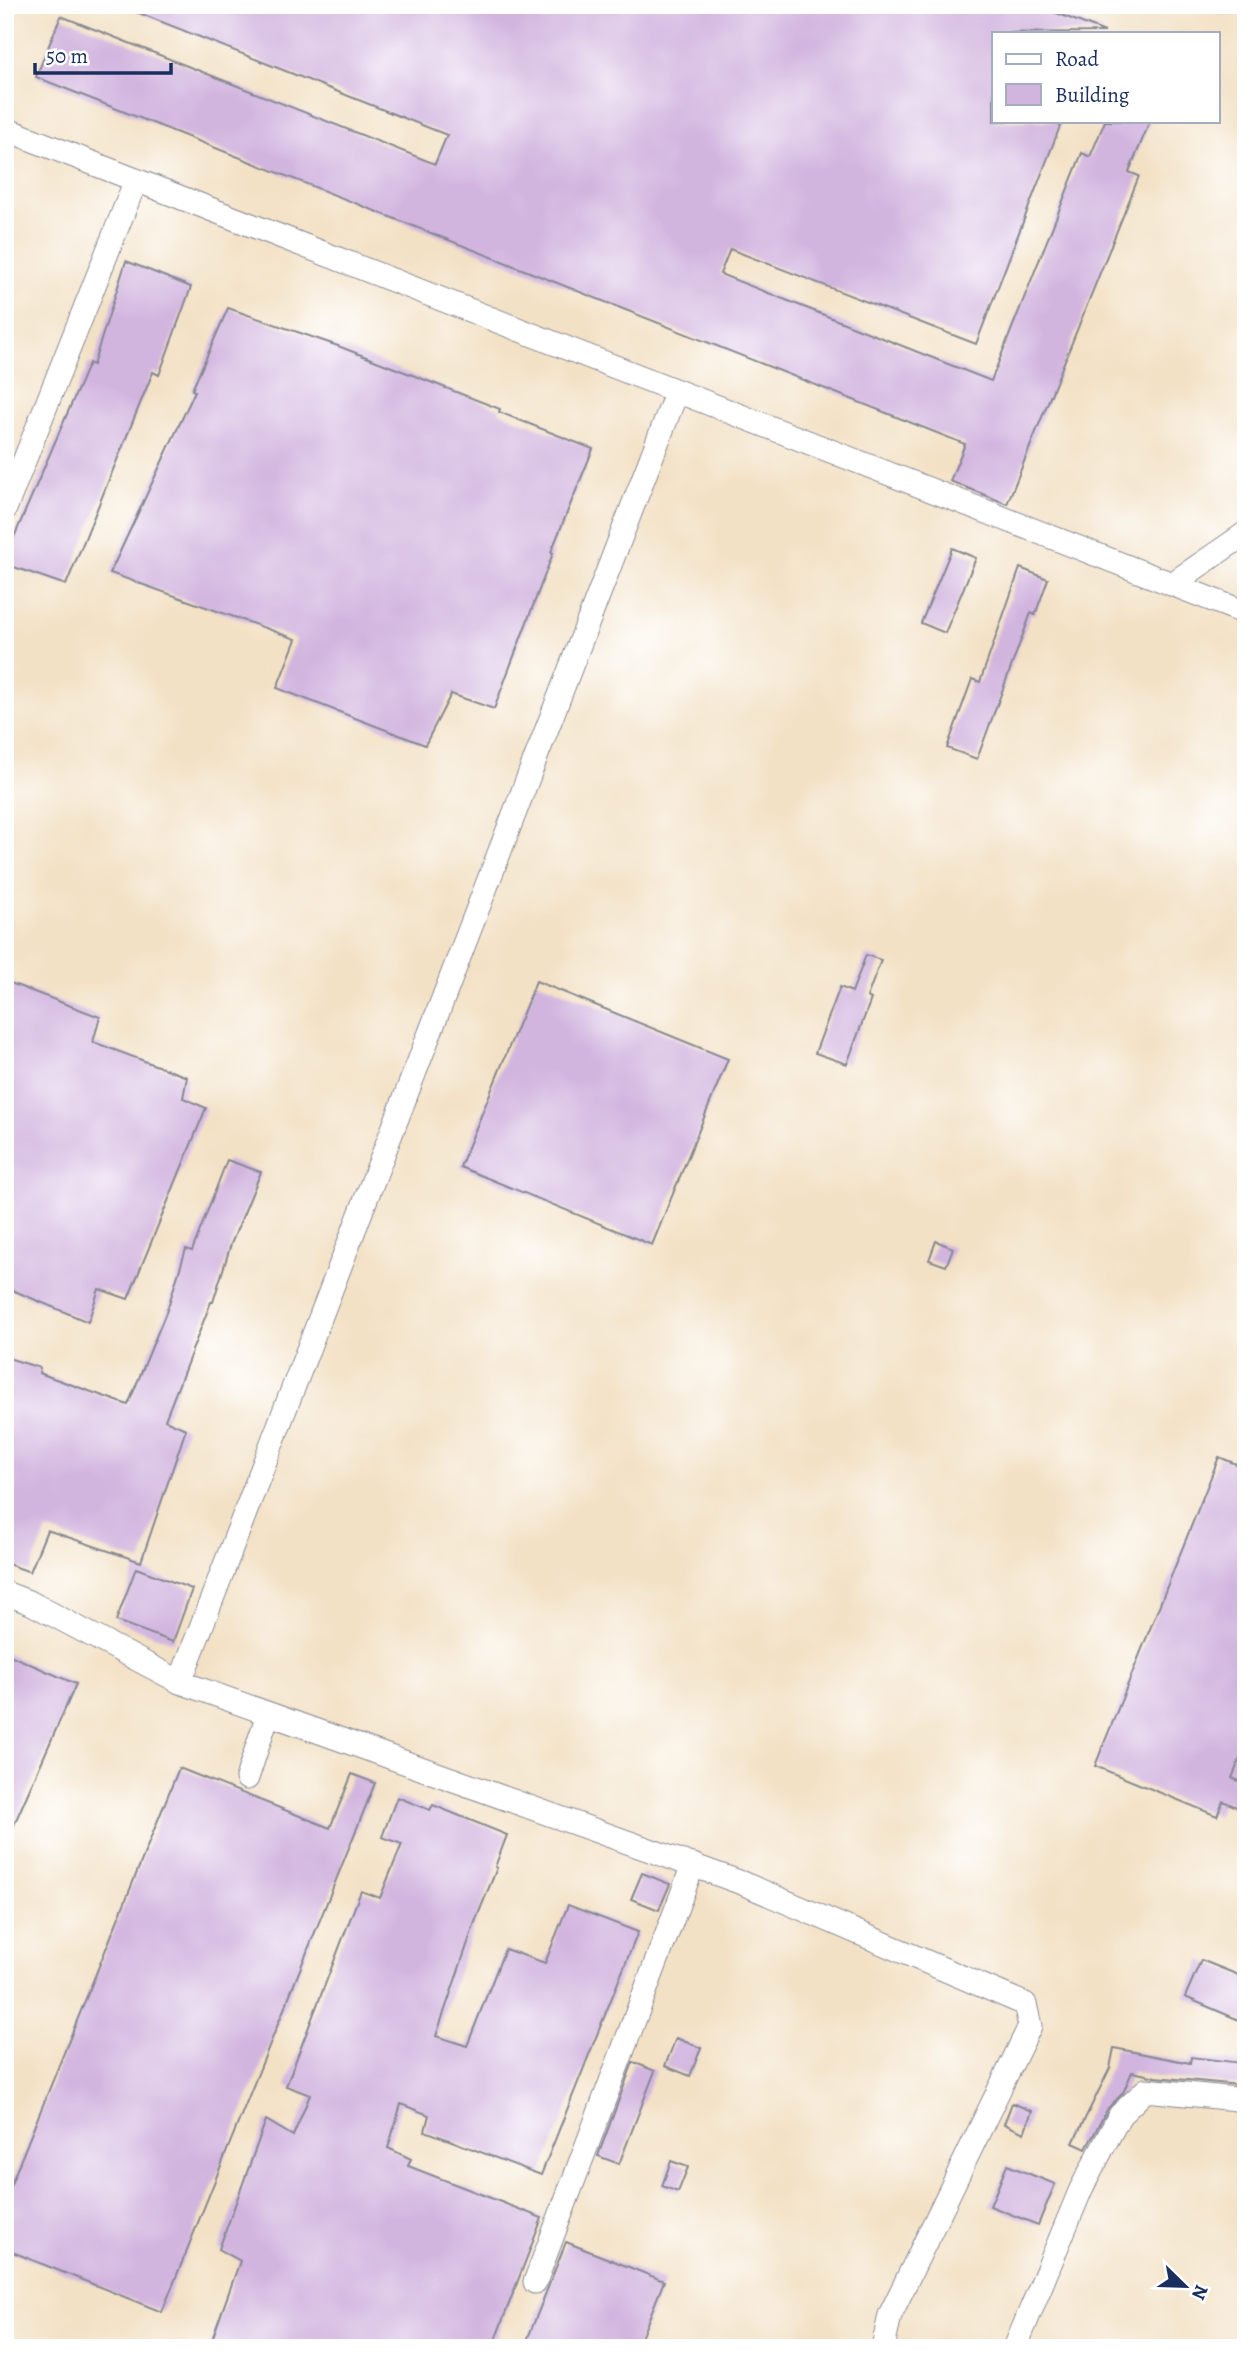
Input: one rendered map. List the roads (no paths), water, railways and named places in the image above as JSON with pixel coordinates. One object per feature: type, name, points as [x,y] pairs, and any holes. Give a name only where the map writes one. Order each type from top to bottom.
[{"type":"street","points":[[5,129],[1246,613]]},
{"type":"street","points":[[5,509],[136,180]]},
{"type":"street","points":[[180,1682],[677,391]]},
{"type":"street","points":[[1172,584],[1246,533]]},
{"type":"street","points":[[5,1593],[31,1603],[180,1682],[742,1883],[1025,2004],[1030,2026],[890,2315],[883,2348]]},
{"type":"street","points":[[247,1778],[268,1714]]},
{"type":"street","points":[[535,2282],[693,1865]]},
{"type":"street","points":[[1015,2348],[1081,2189],[1120,2115],[1146,2090],[1246,2100]]}]
